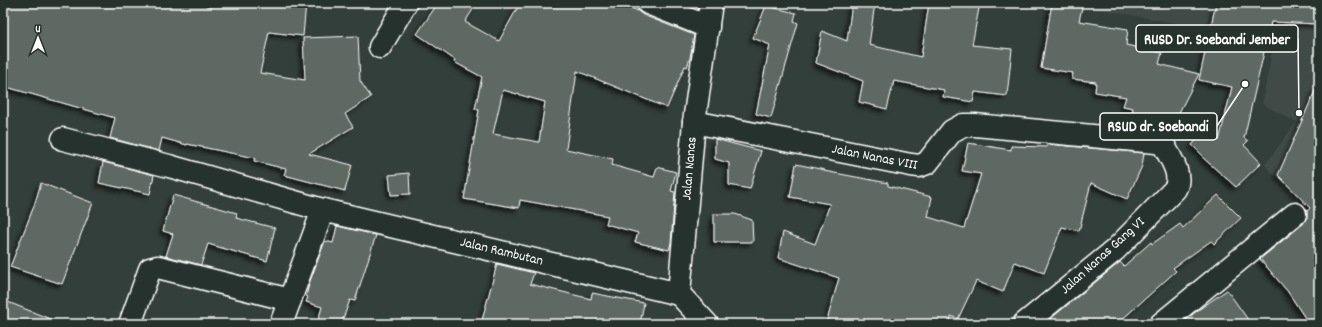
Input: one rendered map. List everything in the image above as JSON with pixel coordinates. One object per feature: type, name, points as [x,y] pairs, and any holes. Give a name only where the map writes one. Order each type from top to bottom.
[{"type":"street","points":[[380,47],[406,3]]},
{"type":"street","points":[[648,3],[708,27]]},
{"type":"street","name":"Jalan Nanas","points":[[679,294],[694,122],[711,3]]},
{"type":"street","name":"Jalan Nanas VIII","points":[[694,122],[919,166],[927,163],[952,131],[963,125],[1156,142],[1163,144],[1172,162]]},
{"type":"street","name":"Jalan Rambutan","points":[[63,139],[169,166],[323,210],[679,294]]},
{"type":"street","name":"Jalan Nanas Gang VI","points":[[1024,324],[1115,250],[1175,189],[1178,184],[1178,175],[1172,162]]},
{"type":"street","points":[[281,324],[323,210]]},
{"type":"street","points":[[1161,324],[1295,214]]},
{"type":"street","points":[[130,324],[150,269],[158,267],[290,300]]},
{"type":"street","points":[[679,294],[707,324]]},
{"type":"shaded area","points":[[1065,3],[1319,3],[1319,227],[1265,165],[1296,122],[1262,104],[1274,41]]},
{"type":"building","points":[[3,3],[193,3],[211,7],[212,3],[306,3],[303,36],[269,32],[260,73],[305,80],[303,38],[358,36],[360,81],[371,97],[345,114],[353,127],[309,154],[352,165],[345,191],[284,175],[286,169],[254,161],[255,158],[187,145],[162,138],[159,151],[110,138],[115,118],[3,86]]},
{"type":"building","points":[[438,3],[477,3],[465,22],[499,41],[520,3],[619,3],[638,11],[643,15],[694,35],[687,67],[685,66],[667,108],[577,71],[566,149],[613,159],[612,165],[654,177],[657,167],[676,172],[671,191],[675,192],[671,243],[669,250],[635,242],[638,233],[606,224],[608,216],[520,200],[519,208],[464,199],[479,110],[475,109],[482,77],[454,62],[455,60],[417,34]],"holes":[[[503,90],[545,102],[539,142],[493,134]]]},
{"type":"building","points":[[852,3],[875,3],[869,45],[921,57],[929,3],[980,3],[972,45],[1012,49],[1007,96],[975,92],[973,102],[943,97],[944,90],[894,81],[887,109],[859,102],[863,81],[816,63],[822,31],[847,41]]},
{"type":"building","points":[[1052,3],[1083,3],[1079,21],[1128,29],[1126,45],[1162,53],[1159,64],[1199,74],[1171,128],[1152,119],[1150,129],[1129,127],[1133,108],[1123,106],[1126,97],[1095,92],[1096,82],[1072,79],[1073,73],[1041,68]]},
{"type":"building","points":[[1216,3],[1319,3],[1319,24],[1271,22],[1244,138],[1248,141],[1244,145],[1261,163],[1236,187],[1202,157],[1203,156],[1192,145],[1207,129],[1219,141],[1232,87],[1199,80]]},
{"type":"building","points":[[766,6],[796,13],[794,21],[798,23],[771,118],[756,114],[770,45],[753,38]]},
{"type":"building","points":[[1319,82],[1319,324],[1309,324],[1288,292],[1260,259],[1303,224],[1307,218],[1307,211],[1310,208],[1278,175]]},
{"type":"building","points":[[715,139],[761,151],[750,189],[729,185],[729,163],[715,159]]},
{"type":"building","points":[[968,143],[1011,150],[1011,146],[1047,147],[1047,144],[1144,153],[1142,166],[1127,199],[1091,183],[1079,231],[1062,227],[1044,273],[1015,262],[1003,292],[976,281],[958,319],[951,316],[950,324],[826,324],[839,278],[778,258],[783,232],[815,244],[830,204],[790,197],[796,164],[888,183],[888,186],[932,197],[928,217],[964,228],[981,174],[962,171]]},
{"type":"building","points":[[103,162],[154,175],[150,194],[99,183]]},
{"type":"building","points":[[409,173],[410,194],[391,195],[389,175]]},
{"type":"building","points":[[41,183],[93,203],[62,284],[10,267],[34,206]]},
{"type":"building","points":[[173,195],[237,213],[236,218],[275,228],[267,261],[208,244],[201,265],[166,256],[173,234],[163,231]]},
{"type":"building","points":[[1218,195],[1241,218],[1214,244],[1211,241],[1173,268],[1176,271],[1117,324],[1044,324],[1120,262],[1124,266],[1151,242],[1152,244],[1180,224],[1183,228]]},
{"type":"building","points":[[714,214],[735,214],[752,220],[753,242],[714,242]]},
{"type":"building","points":[[337,226],[376,235],[355,301],[350,300],[341,324],[317,324],[322,307],[306,302],[308,297],[306,296],[325,241],[333,243]]},
{"type":"building","points":[[497,264],[534,273],[530,284],[591,299],[592,293],[644,303],[640,324],[481,324]]},
{"type":"building","points":[[1227,290],[1251,324],[1181,324],[1198,310]]},
{"type":"building","points":[[3,300],[60,323],[60,324],[3,324]]},
{"type":"place","name":"RSUD dr. Soebandi","points":[[1245,84]]},
{"type":"place","name":"RUSD Dr. Soebandi Jember","points":[[1299,113]]}]
